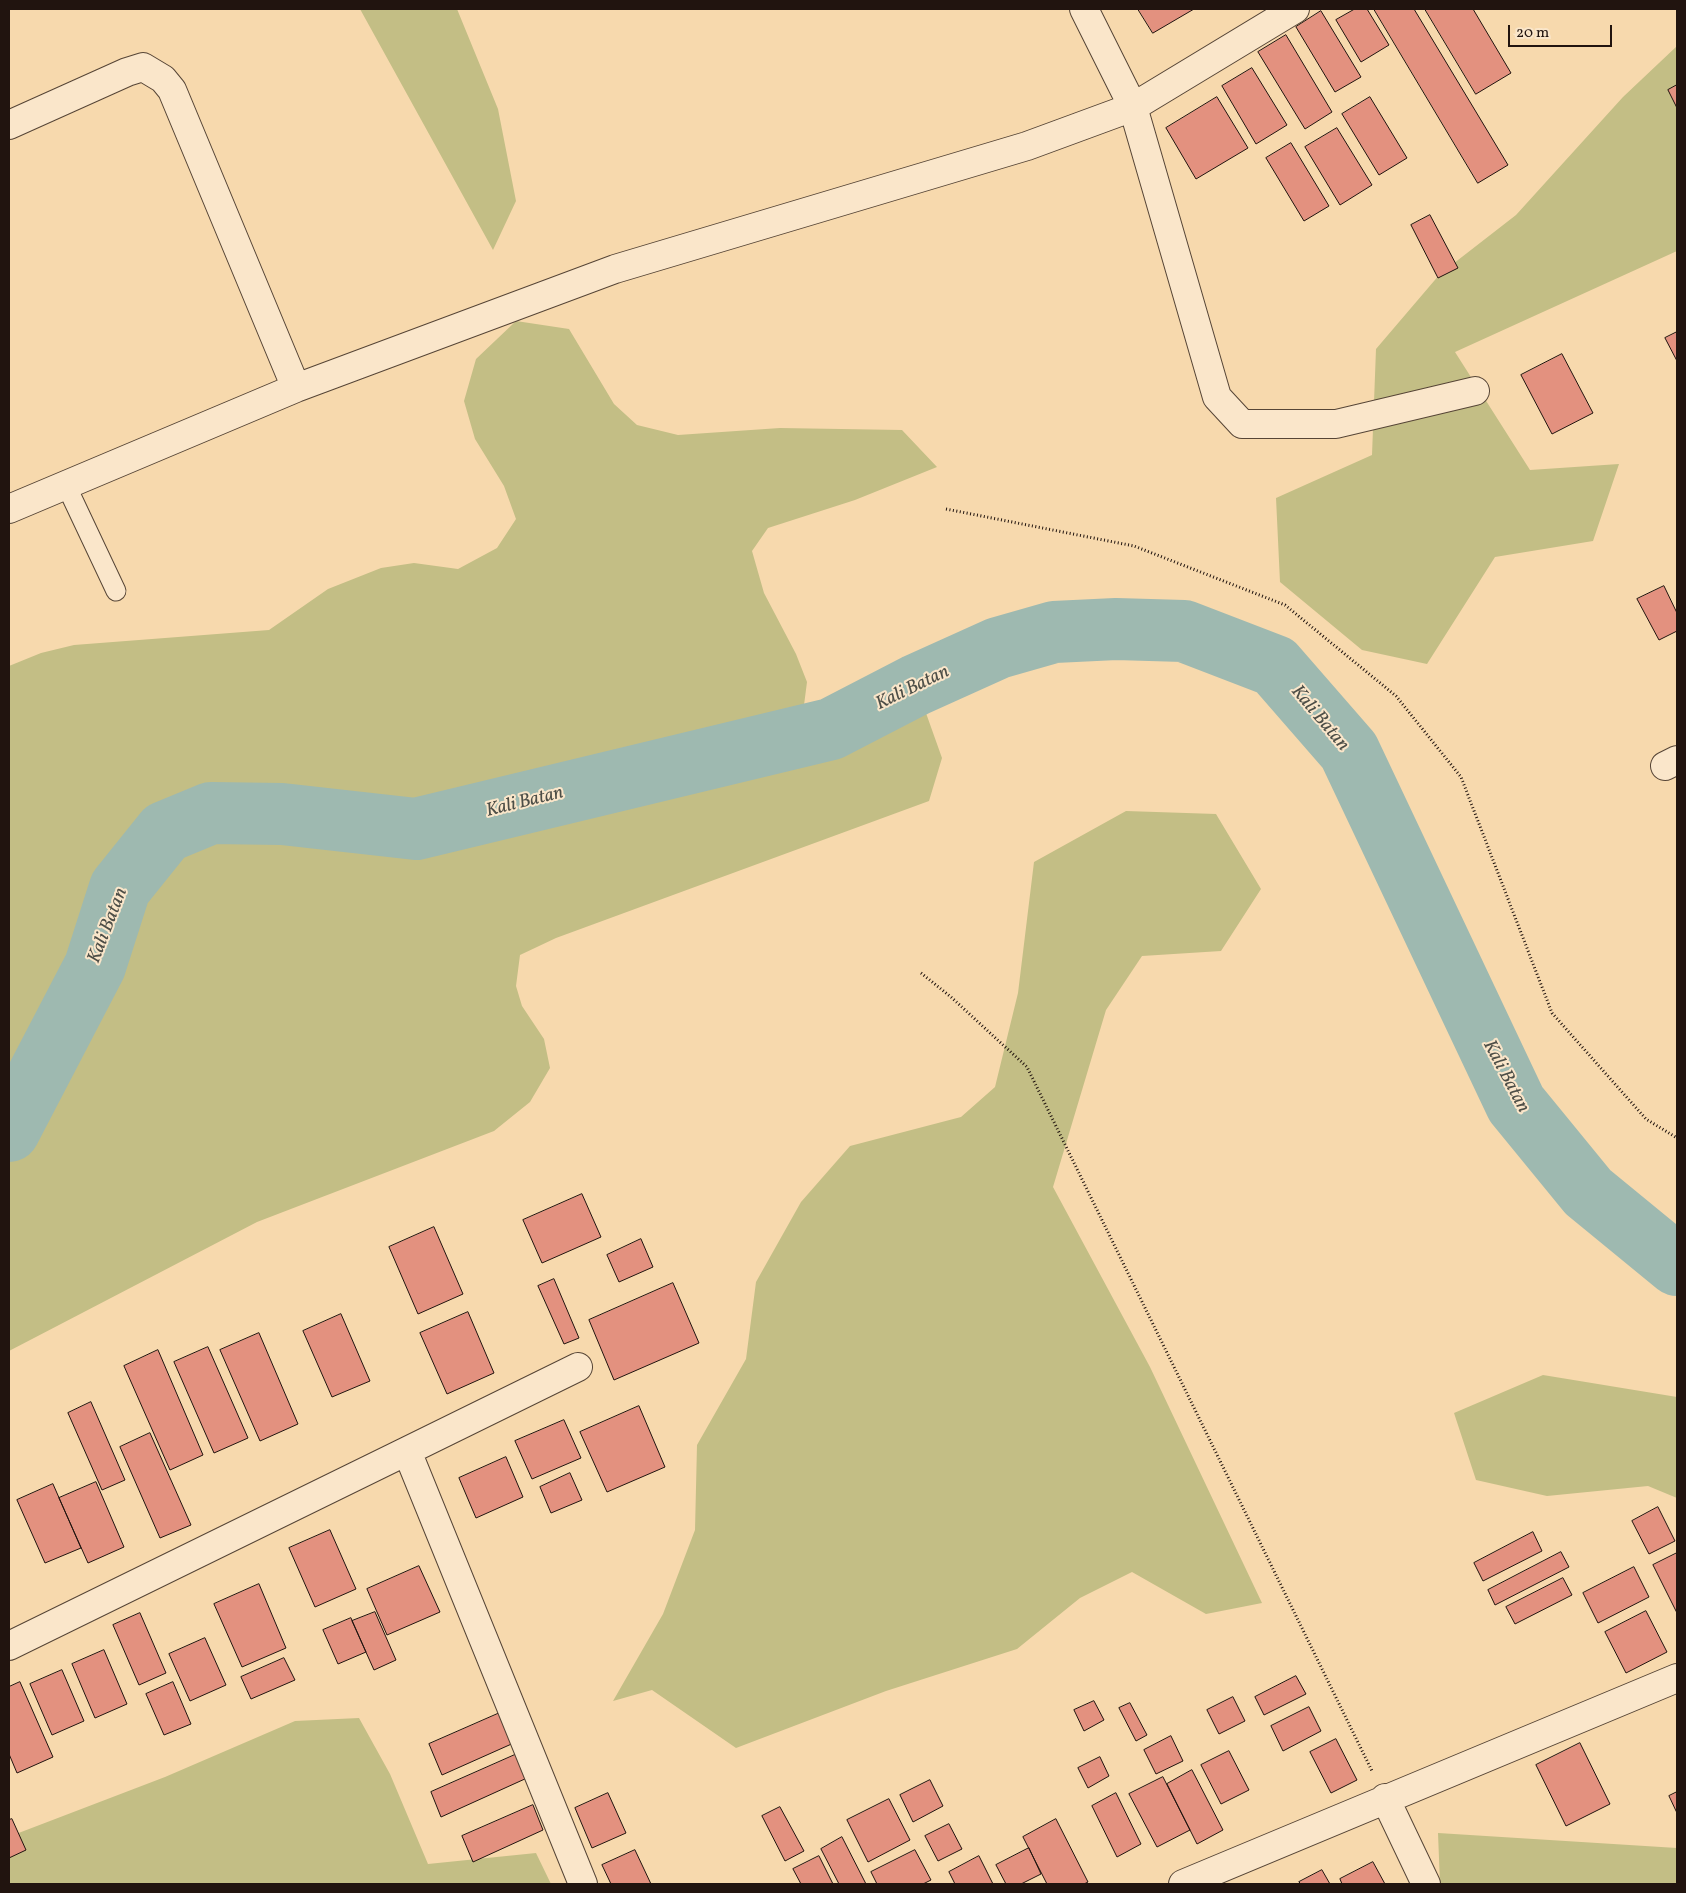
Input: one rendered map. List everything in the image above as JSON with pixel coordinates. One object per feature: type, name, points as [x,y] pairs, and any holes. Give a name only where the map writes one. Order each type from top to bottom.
[{"type":"street","points":[[1084,9],[1133,107],[1217,397],[1242,424],[1336,424],[1475,391]]},
{"type":"street","points":[[9,509],[296,388],[615,269],[1027,146],[1133,107],[1294,9]]},
{"type":"street","points":[[9,125],[127,72],[143,67],[163,79],[172,90],[296,388]]},
{"type":"street","points":[[9,1646],[578,1367]]},
{"type":"street","points":[[408,1451],[584,1884]]},
{"type":"street","points":[[1183,1884],[1385,1798],[1677,1678]]},
{"type":"street","points":[[1385,1798],[1426,1884]]},
{"type":"lane","points":[[66,485],[116,592]]},
{"type":"path","points":[[946,509],[1134,546],[1284,605],[1396,696],[1460,777],[1552,1013],[1646,1119],[1677,1138]]},
{"type":"path","points":[[921,973],[951,996],[1027,1067],[1385,1798]]},
{"type":"shaded area","points":[[360,9],[457,9],[498,109],[516,201],[493,250]]},
{"type":"shaded area","points":[[1677,46],[1677,251],[1455,352],[1530,470],[1619,464],[1593,541],[1495,557],[1427,664],[1362,650],[1280,582],[1276,498],[1372,455],[1376,349],[1440,274],[1516,215],[1623,97]]},
{"type":"shaded area","points":[[516,321],[569,329],[614,404],[637,425],[678,435],[780,428],[902,430],[937,467],[855,500],[768,528],[752,551],[764,593],[796,654],[807,682],[800,736],[831,729],[916,685],[942,758],[929,801],[556,938],[520,955],[516,986],[522,1006],[544,1039],[550,1068],[530,1102],[494,1131],[257,1222],[9,1351],[9,666],[41,653],[74,645],[269,630],[328,589],[381,568],[414,563],[458,569],[497,548],[516,519],[504,486],[475,439],[464,401],[476,359]]},
{"type":"shaded area","points":[[1126,811],[1216,814],[1261,889],[1221,951],[1142,956],[1106,1010],[1053,1187],[1150,1367],[1262,1603],[1206,1614],[1132,1572],[1080,1598],[1017,1649],[886,1691],[736,1748],[652,1690],[613,1701],[663,1614],[695,1530],[697,1445],[746,1359],[756,1282],[801,1202],[850,1146],[961,1117],[995,1087],[1018,993],[1034,862]]},
{"type":"shaded area","points":[[1543,1375],[1677,1397],[1677,1498],[1648,1486],[1547,1496],[1476,1480],[1454,1413]]},
{"type":"shaded area","points":[[359,1718],[390,1774],[428,1864],[536,1853],[551,1884],[9,1884],[9,1841],[16,1834],[165,1777],[295,1721]]},
{"type":"shaded area","points":[[1438,1833],[1677,1848],[1677,1884],[1440,1884]]},
{"type":"building","points":[[1138,9],[1194,9],[1153,33]]},
{"type":"building","points":[[1355,9],[1367,9],[1389,45],[1361,62],[1336,20]]},
{"type":"building","points":[[1374,9],[1414,9],[1508,165],[1478,183]]},
{"type":"building","points":[[1425,9],[1473,9],[1511,73],[1476,94]]},
{"type":"building","points":[[1321,11],[1361,77],[1335,92],[1296,27]]},
{"type":"building","points":[[1286,35],[1332,112],[1305,129],[1258,52]]},
{"type":"building","points":[[1252,68],[1287,125],[1256,144],[1222,86]]},
{"type":"building","points":[[1677,85],[1677,108],[1668,90]]},
{"type":"building","points":[[1217,97],[1248,148],[1196,179],[1166,128]]},
{"type":"building","points":[[1370,97],[1407,158],[1379,175],[1342,114]]},
{"type":"building","points":[[1337,128],[1372,185],[1340,205],[1305,147]]},
{"type":"building","points":[[1291,143],[1329,206],[1304,221],[1266,158]]},
{"type":"building","points":[[1430,215],[1458,268],[1438,278],[1411,225]]},
{"type":"building","points":[[1677,332],[1677,361],[1665,338]]},
{"type":"building","points":[[1562,354],[1593,413],[1552,434],[1521,375]]},
{"type":"building","points":[[1664,586],[1677,613],[1677,631],[1659,640],[1637,599]]},
{"type":"building","points":[[582,1194],[601,1237],[542,1263],[523,1220]]},
{"type":"building","points":[[434,1227],[463,1294],[418,1314],[389,1247]]},
{"type":"building","points":[[641,1239],[653,1267],[619,1282],[607,1255]]},
{"type":"building","points":[[554,1279],[579,1338],[564,1344],[538,1286]]},
{"type":"building","points":[[673,1283],[699,1343],[614,1380],[589,1320]]},
{"type":"building","points":[[468,1312],[494,1373],[447,1394],[420,1333]]},
{"type":"building","points":[[341,1314],[370,1381],[332,1397],[303,1331]]},
{"type":"building","points":[[259,1333],[298,1424],[260,1441],[220,1350]]},
{"type":"building","points":[[208,1347],[248,1438],[214,1453],[174,1362]]},
{"type":"building","points":[[158,1350],[203,1455],[170,1470],[124,1366]]},
{"type":"building","points":[[91,1402],[125,1480],[102,1490],[68,1413]]},
{"type":"building","points":[[639,1406],[665,1467],[607,1492],[580,1432]]},
{"type":"building","points":[[564,1420],[581,1458],[532,1479],[515,1441]]},
{"type":"building","points":[[150,1433],[191,1525],[160,1538],[120,1447]]},
{"type":"building","points":[[506,1457],[523,1497],[476,1518],[459,1478]]},
{"type":"building","points":[[570,1473],[582,1500],[551,1513],[540,1487]]},
{"type":"building","points":[[96,1482],[124,1547],[88,1563],[59,1498]]},
{"type":"building","points":[[53,1484],[81,1548],[45,1563],[17,1500]]},
{"type":"building","points":[[1658,1507],[1675,1541],[1649,1554],[1632,1521]]},
{"type":"building","points":[[330,1530],[356,1589],[315,1607],[289,1548]]},
{"type":"building","points":[[1533,1532],[1542,1551],[1483,1581],[1474,1563]]},
{"type":"building","points":[[1561,1552],[1569,1567],[1495,1605],[1488,1590]]},
{"type":"building","points":[[1677,1553],[1677,1613],[1653,1565]]},
{"type":"building","points":[[419,1566],[440,1612],[387,1635],[367,1589]]},
{"type":"building","points":[[1634,1567],[1649,1597],[1598,1623],[1583,1593]]},
{"type":"building","points":[[1563,1578],[1572,1595],[1515,1624],[1506,1607]]},
{"type":"building","points":[[259,1584],[286,1648],[242,1667],[214,1604]]},
{"type":"building","points":[[1646,1611],[1667,1652],[1626,1673],[1605,1632]]},
{"type":"building","points":[[375,1612],[396,1660],[374,1670],[352,1621]]},
{"type":"building","points":[[140,1613],[166,1673],[139,1685],[113,1625]]},
{"type":"building","points":[[351,1618],[366,1652],[338,1664],[323,1630]]},
{"type":"building","points":[[205,1638],[226,1685],[190,1701],[169,1654]]},
{"type":"building","points":[[104,1650],[127,1704],[95,1718],[72,1664]]},
{"type":"building","points":[[284,1658],[295,1680],[251,1699],[241,1677]]},
{"type":"building","points":[[62,1670],[84,1721],[52,1735],[30,1684]]},
{"type":"building","points":[[1296,1676],[1306,1694],[1264,1715],[1255,1697]]},
{"type":"building","points":[[20,1682],[53,1757],[17,1773],[9,1754],[9,1687]]},
{"type":"building","points":[[173,1682],[191,1724],[164,1735],[146,1694]]},
{"type":"building","points":[[1233,1697],[1245,1721],[1219,1734],[1207,1710]]},
{"type":"building","points":[[1094,1701],[1104,1720],[1084,1731],[1074,1710]]},
{"type":"building","points":[[1130,1703],[1147,1735],[1136,1741],[1119,1708]]},
{"type":"building","points":[[1309,1707],[1321,1731],[1283,1751],[1271,1726]]},
{"type":"building","points":[[502,1712],[516,1742],[442,1775],[429,1744]]},
{"type":"building","points":[[1171,1736],[1183,1761],[1156,1774],[1144,1750]]},
{"type":"building","points":[[1336,1739],[1357,1780],[1331,1793],[1310,1752]]},
{"type":"building","points":[[1580,1743],[1610,1804],[1566,1826],[1536,1765]]},
{"type":"building","points":[[1229,1751],[1249,1790],[1221,1804],[1201,1765]]},
{"type":"building","points":[[517,1754],[527,1778],[441,1817],[431,1792]]},
{"type":"building","points":[[1100,1757],[1109,1776],[1088,1788],[1078,1768]]},
{"type":"building","points":[[1192,1770],[1223,1830],[1197,1844],[1167,1784]]},
{"type":"building","points":[[1163,1777],[1190,1830],[1157,1847],[1129,1794]]},
{"type":"building","points":[[930,1780],[943,1806],[913,1822],[900,1795]]},
{"type":"building","points":[[1677,1792],[1677,1813],[1669,1796]]},
{"type":"building","points":[[608,1793],[626,1833],[592,1848],[575,1808]]},
{"type":"building","points":[[1116,1793],[1141,1844],[1117,1857],[1092,1806]]},
{"type":"building","points":[[889,1799],[910,1840],[868,1862],[847,1820]]},
{"type":"building","points":[[533,1805],[543,1830],[473,1862],[462,1836]]},
{"type":"building","points":[[780,1807],[804,1851],[785,1861],[762,1816]]},
{"type":"building","points":[[12,1819],[26,1850],[9,1858],[9,1820]]},
{"type":"building","points":[[1056,1819],[1088,1882],[1084,1884],[1047,1884],[1023,1837]]},
{"type":"building","points":[[949,1824],[962,1849],[938,1861],[925,1836]]},
{"type":"building","points":[[842,1837],[866,1884],[839,1884],[821,1849]]},
{"type":"building","points":[[1029,1848],[1041,1874],[1021,1884],[1006,1884],[996,1865]]},
{"type":"building","points":[[635,1850],[651,1884],[611,1884],[602,1865]]},
{"type":"building","points":[[915,1850],[931,1880],[923,1884],[877,1884],[871,1872]]},
{"type":"building","points":[[819,1856],[833,1884],[801,1884],[793,1869]]},
{"type":"building","points":[[979,1856],[993,1884],[955,1884],[949,1872]]},
{"type":"building","points":[[1373,1862],[1385,1884],[1342,1884],[1340,1879]]},
{"type":"building","points":[[1322,1870],[1330,1884],[1301,1884],[1299,1882]]},
{"type":"waterway","name":"Kali Batan","points":[[9,1131],[95,966],[120,888],[165,832],[211,813],[282,814],[416,829],[831,729],[916,685],[998,648],[1054,632],[1116,629],[1184,631],[1275,666],[1349,751],[1516,1104],[1588,1192],[1677,1265]]}]
